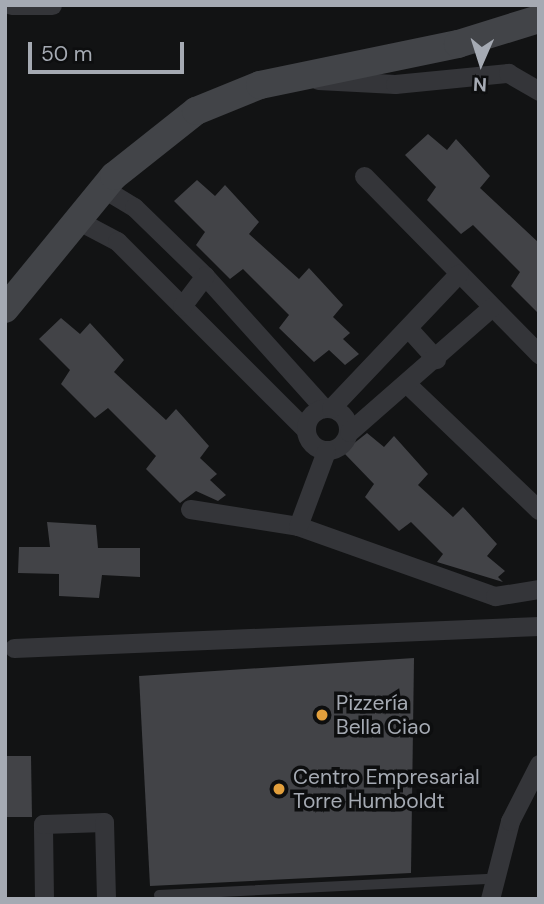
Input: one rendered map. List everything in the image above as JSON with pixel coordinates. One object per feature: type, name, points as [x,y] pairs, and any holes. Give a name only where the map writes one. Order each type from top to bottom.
[{"type":"main road","points":[[5,309],[104,189],[144,147],[196,111],[293,77],[458,44],[539,19]]},
{"type":"street","points":[[11,5],[52,5]]},
{"type":"street","points":[[293,77],[396,84],[508,73],[539,91]]},
{"type":"street","points":[[364,176],[539,354]]},
{"type":"street","points":[[104,189],[134,206],[205,276],[328,408],[341,413],[349,432]]},
{"type":"street","points":[[79,221],[117,241],[305,429],[316,448],[326,451],[337,449],[349,432],[408,385],[492,307]]},
{"type":"street","points":[[305,429],[458,274]]},
{"type":"street","points":[[182,306],[205,276]]},
{"type":"street","points":[[408,327],[436,359]]},
{"type":"street","points":[[408,385],[539,510]]},
{"type":"street","points":[[298,526],[326,451]]},
{"type":"street","points":[[190,509],[298,526],[495,596],[539,589]]},
{"type":"street","points":[[14,648],[539,626]]},
{"type":"street","points":[[491,889],[510,821],[539,764]]},
{"type":"street","points":[[44,899],[43,824],[104,822],[106,899]]},
{"type":"lane","points":[[159,895],[491,889]]},
{"type":"building","points":[[428,134],[447,150],[456,139],[490,176],[480,188],[539,243],[539,314],[511,286],[520,272],[473,225],[461,234],[427,200],[436,187],[405,155]]},
{"type":"building","points":[[197,180],[215,196],[225,185],[259,222],[249,234],[299,279],[309,268],[343,305],[333,317],[350,333],[343,339],[359,354],[345,365],[329,350],[314,362],[279,328],[289,315],[243,269],[230,279],[196,245],[205,232],[174,201]]},
{"type":"building","points":[[61,318],[80,334],[90,323],[124,360],[114,372],[166,420],[176,409],[209,446],[200,458],[217,474],[210,480],[226,495],[218,501],[196,491],[180,503],[146,469],[156,456],[108,408],[95,418],[61,384],[70,370],[39,339]]},
{"type":"building","points":[[367,433],[384,447],[394,436],[428,474],[418,485],[453,517],[463,507],[497,544],[487,556],[505,571],[498,577],[503,582],[437,562],[443,554],[411,522],[399,531],[365,497],[374,484],[343,452]]},
{"type":"building","points":[[47,522],[96,525],[98,548],[140,548],[140,577],[102,575],[99,598],[59,596],[59,574],[18,573],[19,547],[50,547]]},
{"type":"building","name":"Centro Empresarial Torre Humboldt","points":[[414,658],[411,873],[150,886],[139,676]]},
{"type":"building","points":[[5,756],[31,756],[32,817],[5,817]]},
{"type":"place","name":"Pizzería Bella Ciao","points":[[322,715]]},
{"type":"place","name":"Centro Empresarial Torre Humboldt","points":[[279,789]]}]
